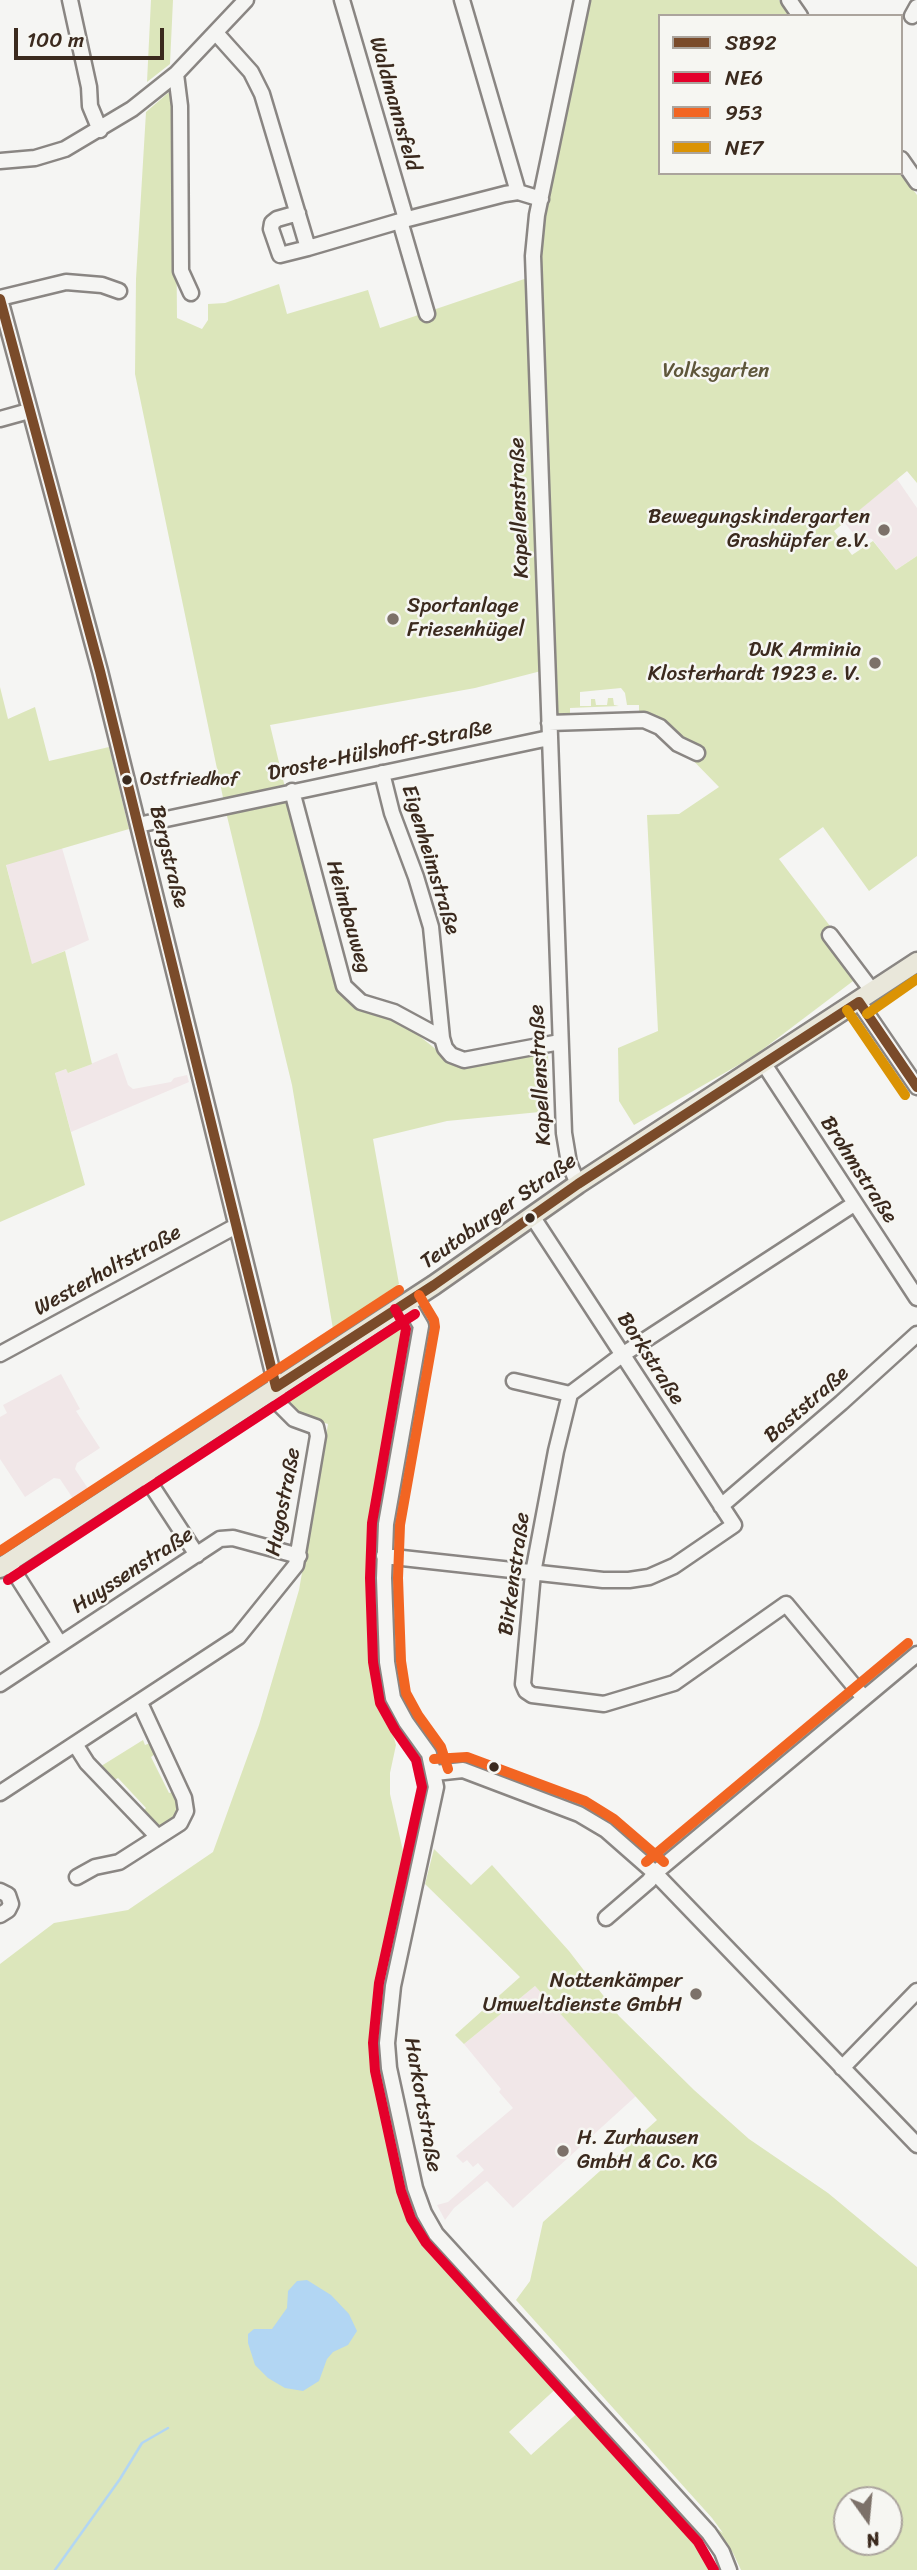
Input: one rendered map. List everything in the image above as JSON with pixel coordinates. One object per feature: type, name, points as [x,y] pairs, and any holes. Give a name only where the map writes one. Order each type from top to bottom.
[{"type":"main road","name":"Teutoburger Straße","points":[[4,1565],[400,1307],[578,1184],[917,962]]},
{"type":"street","points":[[70,0],[89,87],[90,106],[100,130]]},
{"type":"street","points":[[0,161],[29,159],[52,153],[74,145],[100,130],[176,74],[246,0]]},
{"type":"street","name":"Waldmannsfeld","points":[[342,0],[427,314]]},
{"type":"street","points":[[462,0],[518,192]]},
{"type":"street","name":"Kapellenstraße","points":[[578,1184],[565,1150],[533,256],[541,199],[582,0]]},
{"type":"street","points":[[216,33],[251,72],[262,94],[308,248]]},
{"type":"street","points":[[176,74],[180,106],[181,271],[191,293]]},
{"type":"street","points":[[903,162],[917,182]]},
{"type":"street","points":[[298,213],[274,221],[271,229],[280,254],[518,192],[541,199]]},
{"type":"street","name":"Bergstraße","points":[[119,291],[102,285],[66,282],[0,299],[65,538],[138,825],[276,1387]]},
{"type":"street","points":[[0,419],[29,411]]},
{"type":"street","points":[[549,723],[644,720],[660,727],[678,744],[697,753]]},
{"type":"street","name":"Droste-Hülshoff-Straße","points":[[138,825],[549,738]]},
{"type":"street","name":"Eigenheimstraße","points":[[382,773],[392,813],[431,927],[442,1038]]},
{"type":"street","name":"Heimbauweg","points":[[292,791],[344,986],[361,1002],[394,1012],[442,1038]]},
{"type":"street","points":[[830,935],[917,1086]]},
{"type":"street","points":[[442,1038],[448,1052],[464,1060],[560,1042]]},
{"type":"street","name":"Brohmstraße","points":[[764,1064],[853,1204],[917,1298]]},
{"type":"street","points":[[514,1381],[570,1394],[622,1355],[853,1204]]},
{"type":"street","name":"Borkstraße","points":[[532,1216],[734,1525],[674,1566],[649,1577],[616,1581],[533,1573]]},
{"type":"street","name":"Westerholtstraße","points":[[0,1354],[236,1226]]},
{"type":"street","points":[[400,1307],[421,1326],[390,1499],[384,1556],[387,1662],[391,1692],[405,1722],[429,1754],[435,1773],[463,1770],[579,1814],[606,1830],[654,1873],[917,2145]]},
{"type":"street","name":"Baststraße","points":[[721,1506],[917,1334]]},
{"type":"street","name":"Hugostraße","points":[[0,1793],[233,1642],[296,1565],[318,1430],[287,1414],[281,1406],[276,1387]]},
{"type":"street","name":"Birkenstraße","points":[[570,1394],[558,1438],[533,1573],[523,1684],[526,1691],[532,1695],[604,1704],[674,1683],[786,1604],[864,1698]]},
{"type":"street","points":[[144,1474],[197,1555]]},
{"type":"street","name":"Huyssenstraße","points":[[0,1684],[226,1538],[299,1556]]},
{"type":"street","points":[[384,1556],[533,1573]]},
{"type":"street","points":[[4,1565],[60,1644]]},
{"type":"street","points":[[606,1918],[649,1881],[654,1873],[917,1654]]},
{"type":"street","points":[[77,1877],[95,1867],[119,1862],[180,1823],[187,1811],[140,1703]]},
{"type":"street","points":[[75,1744],[87,1763],[158,1837]]},
{"type":"street","name":"Harkortstraße","points":[[435,1773],[436,1787],[393,1986],[387,2043],[389,2068],[420,2203],[445,2245],[709,2533],[719,2546],[729,2570]]},
{"type":"street","points":[[0,1891],[8,1895],[11,1904],[8,1910],[0,1915]]},
{"type":"street","points":[[842,2068],[917,1991]]},
{"type":"shaded area","name":"Bewegungskindergarten Grashüpfer e.V.","points":[[897,479],[917,508],[917,556],[896,570],[872,539],[867,538],[861,543],[844,522]]},
{"type":"shaded area","points":[[62,848],[89,940],[32,965],[6,864]]},
{"type":"shaded area","points":[[117,1053],[128,1085],[133,1089],[171,1082],[174,1078],[187,1075],[189,1082],[71,1132],[55,1073],[66,1069],[69,1073]]},
{"type":"shaded area","points":[[61,1374],[80,1409],[76,1411],[100,1448],[77,1463],[75,1469],[89,1490],[74,1500],[60,1479],[54,1478],[25,1497],[0,1459],[0,1417],[7,1413],[3,1405]]},
{"type":"shaded area","points":[[535,1986],[636,2096],[513,2208],[487,2181],[454,2208],[445,2220],[437,2205],[448,2202],[484,2170],[478,2163],[473,2167],[467,2160],[463,2163],[456,2156],[513,2108],[464,2044]]},
{"type":"green space","points":[[151,0],[173,0],[170,64],[147,82]]},
{"type":"green space","name":"Volksgarten","points":[[591,0],[779,0],[789,14],[658,14],[658,175],[902,175],[917,195],[917,483],[907,471],[834,531],[852,555],[873,541],[896,570],[917,556],[917,856],[869,891],[823,827],[779,859],[865,972],[754,1056],[634,1125],[619,1101],[618,1048],[658,1031],[647,815],[679,814],[719,787],[678,745],[639,723],[639,705],[627,705],[625,693],[621,688],[580,692],[580,706],[591,706],[591,699],[595,699],[596,705],[607,705],[608,698],[613,698],[614,705],[619,706],[570,708],[570,718],[558,716],[545,670],[475,688],[270,725],[288,800],[346,999],[398,1019],[457,1066],[533,1053],[548,1054],[550,1111],[447,1121],[373,1139],[399,1284],[333,1329],[292,1085],[226,812],[135,374],[136,279],[146,112],[168,93],[175,92],[177,318],[202,329],[208,320],[208,304],[225,303],[279,284],[287,314],[368,290],[380,328],[542,273],[541,220]]},
{"type":"green space","points":[[0,687],[8,719],[35,707],[49,761],[109,747],[129,829],[6,865],[32,964],[65,951],[92,1064],[68,1073],[66,1069],[55,1073],[85,1185],[0,1222]]},
{"type":"green space","points":[[404,1329],[410,1337],[375,1546],[377,1672],[396,1745],[390,1773],[390,1794],[408,1873],[380,1992],[377,2033],[403,2169],[414,2209],[431,2240],[561,2384],[509,2432],[531,2455],[583,2408],[698,2539],[711,2555],[717,2570],[0,2570],[0,1964],[54,1923],[128,1910],[213,1852],[259,1725],[299,1590],[328,1424],[302,1416],[284,1404],[398,1330]]},
{"type":"green space","points":[[143,1740],[145,1745],[153,1742],[158,1752],[151,1757],[169,1793],[176,1791],[181,1802],[179,1816],[165,1826],[156,1826],[141,1813],[146,1808],[118,1778],[111,1782],[98,1768]]},
{"type":"green space","points":[[434,1849],[471,1885],[492,1865],[569,1951],[619,2016],[694,2090],[749,2139],[828,2193],[917,2267],[917,2570],[741,2570],[733,2553],[711,2524],[723,2533],[712,2518],[516,2300],[530,2281],[543,2222],[657,2120],[535,1986],[464,2044],[455,2035],[520,1977],[425,1884]]},
{"type":"water","points":[[307,2280],[331,2295],[349,2314],[357,2331],[348,2345],[333,2352],[327,2359],[319,2381],[303,2391],[285,2388],[268,2378],[255,2365],[248,2334],[254,2329],[272,2329],[287,2308],[288,2291],[297,2281]]},
{"type":"waterway","points":[[55,2570],[120,2479],[142,2443],[168,2428]]},
{"type":"transit line","name":"SB92","points":[[0,299],[100,671],[276,1387]]},
{"type":"transit line","name":"NE7","points":[[867,1014],[917,979]]},
{"type":"transit line","name":"SB92","points":[[859,1002],[917,1087]]},
{"type":"transit line","name":"SB92","points":[[276,1387],[434,1285],[578,1184],[859,1002]]},
{"type":"transit line","name":"NE7","points":[[847,1010],[905,1095]]},
{"type":"transit line","name":"953","points":[[0,1551],[399,1290]]},
{"type":"transit line","name":"953","points":[[419,1295],[434,1320],[435,1327],[400,1525],[398,1578],[401,1661],[406,1693],[441,1747],[448,1769]]},
{"type":"transit line","name":"NE6","points":[[395,1309],[406,1329],[372,1523],[370,1578],[373,1662],[380,1703],[416,1760],[422,1787],[379,1983],[373,2043],[375,2071],[401,2191],[411,2219],[426,2243],[698,2542],[714,2570]]},
{"type":"transit line","name":"NE6","points":[[8,1580],[415,1314]]},
{"type":"transit line","name":"953","points":[[646,1862],[908,1643]]},
{"type":"transit line","name":"953","points":[[434,1759],[467,1757],[585,1801],[614,1819],[664,1862]]},
{"type":"place","name":"Bewegungskindergarten Grashüpfer e.V.","points":[[884,530]]},
{"type":"place","name":"Sportanlage Friesenhügel","points":[[393,619]]},
{"type":"place","name":"DJK Arminia Klosterhardt 1923 e. V.","points":[[875,663]]},
{"type":"place","name":"Ostfriedhof","points":[[127,780]]},
{"type":"place","name":"Nottenkämper Umweltdienste GmbH","points":[[696,1994]]},
{"type":"place","name":"H. Zurhausen GmbH & Co. KG","points":[[563,2151]]}]
